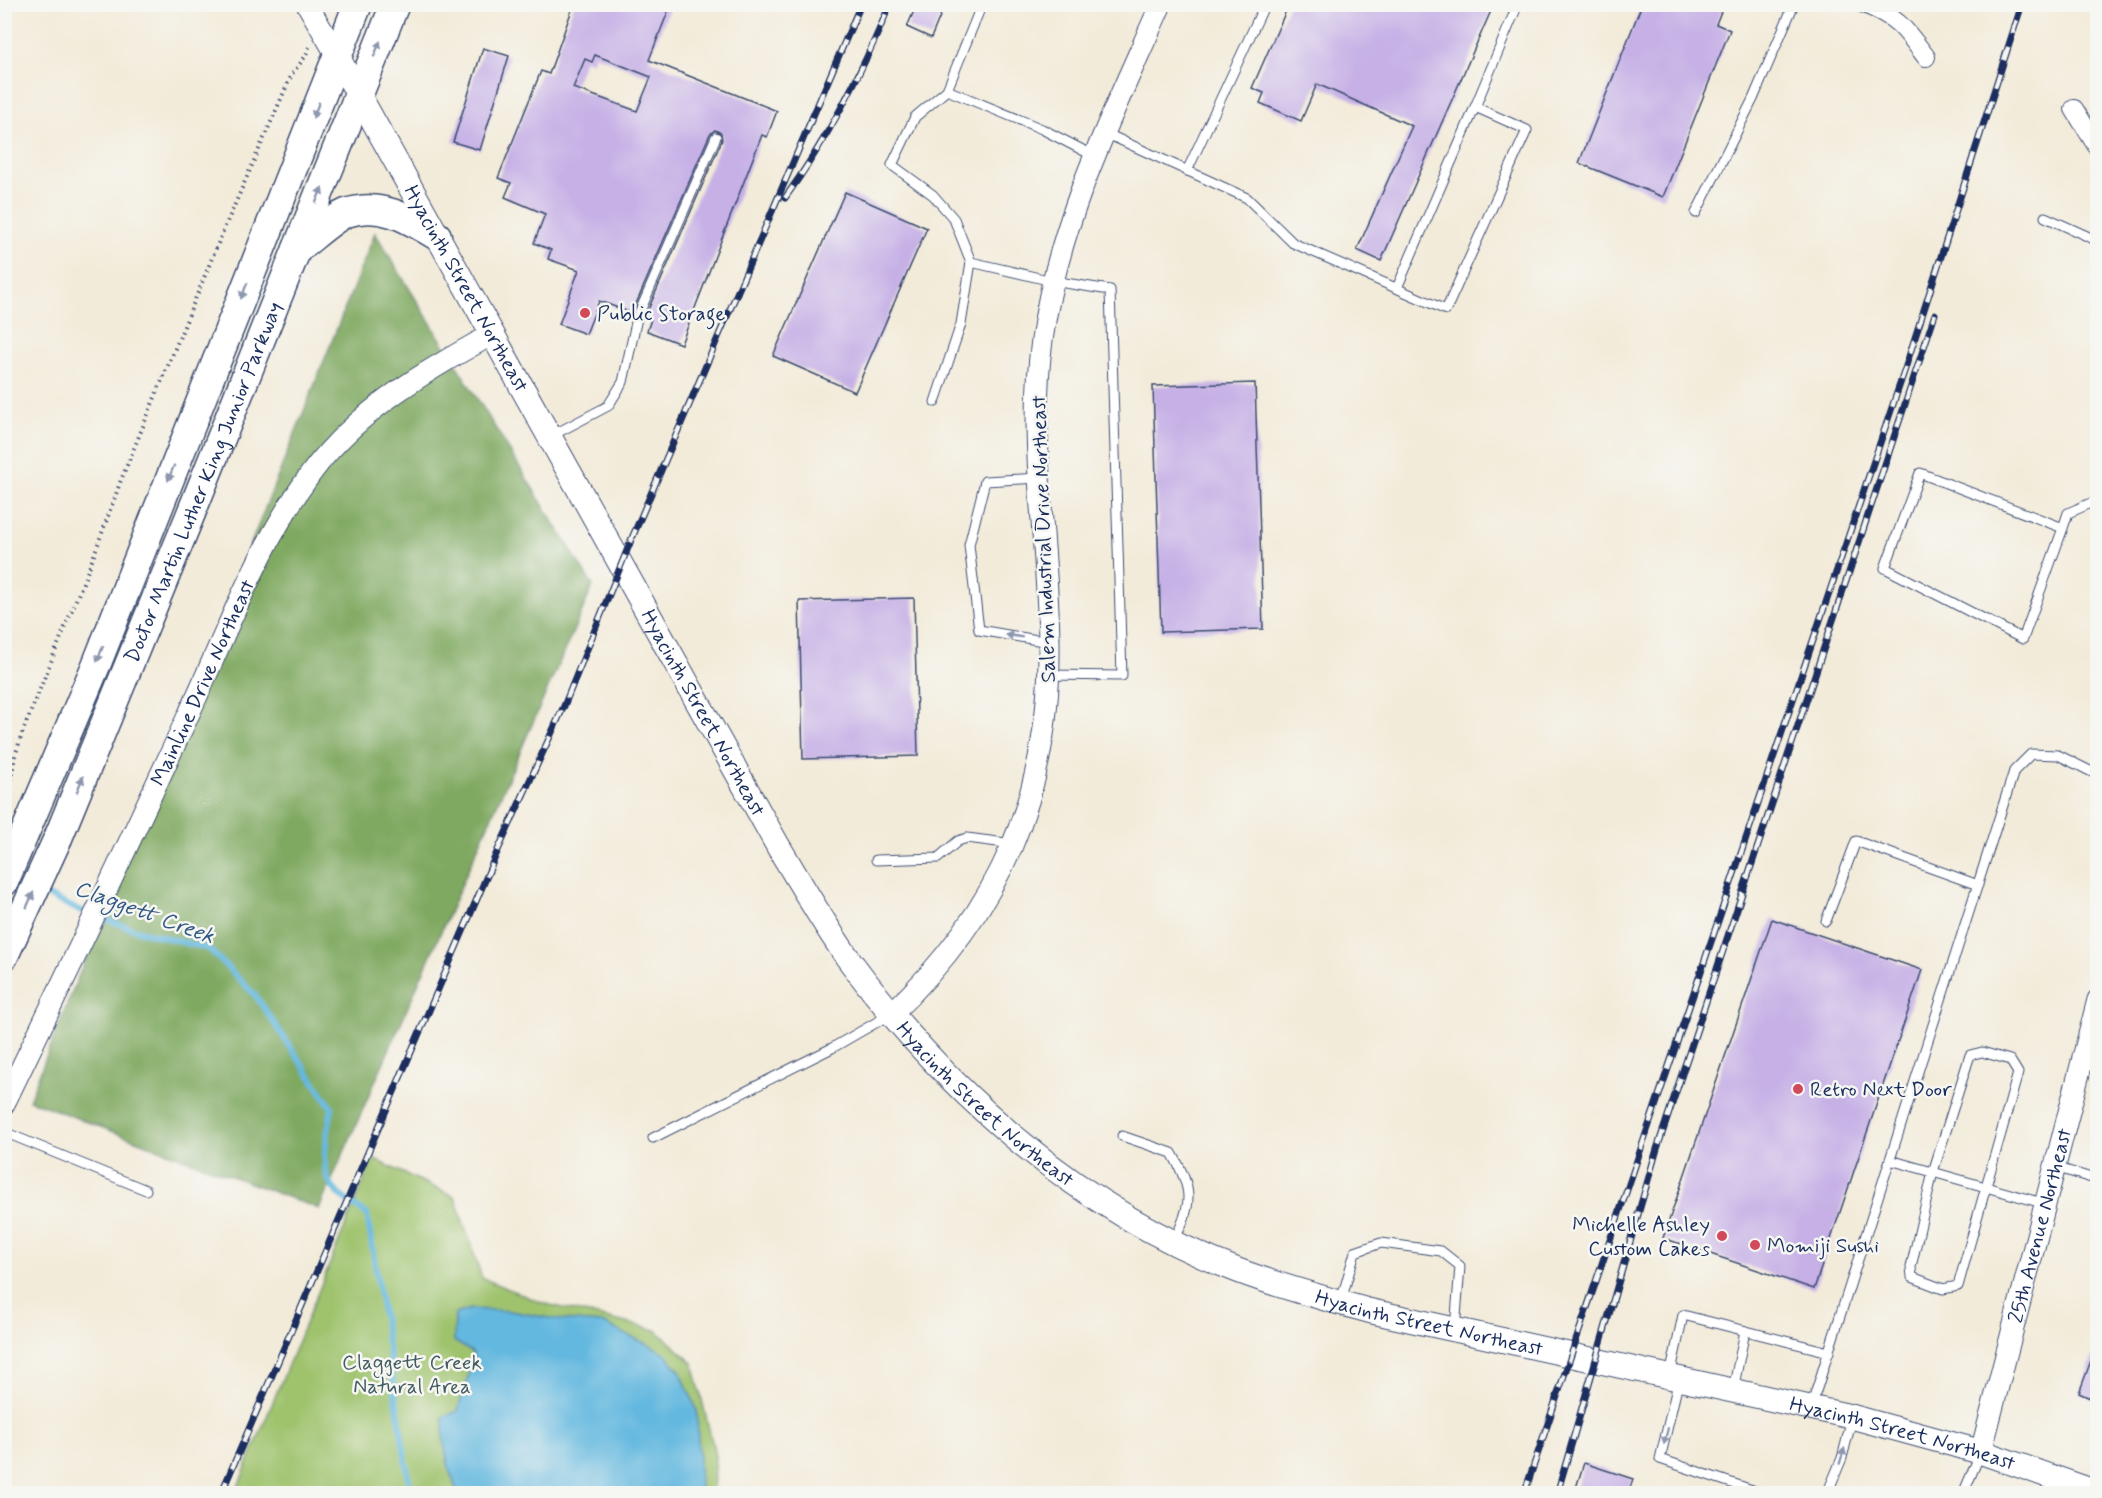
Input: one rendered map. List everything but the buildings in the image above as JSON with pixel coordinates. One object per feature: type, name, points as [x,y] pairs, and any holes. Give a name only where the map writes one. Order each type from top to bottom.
[{"type":"highway","name":"Doctor Martin Luther King Junior Parkway","points":[[4,882],[18,822],[97,663],[358,4]]},
{"type":"highway","name":"Doctor Martin Luther King Junior Parkway","points":[[5,955],[58,838],[395,4]]},
{"type":"highway","points":[[297,249],[345,214],[373,209],[400,214],[438,236]]},
{"type":"main road","name":"Hyacinth Street Northeast","points":[[337,56],[778,846],[850,960],[891,1014],[983,1111],[1024,1145],[1120,1212],[1174,1241],[1238,1270],[1340,1303],[1853,1417],[1981,1452],[2097,1493]]},
{"type":"street","name":"Salem Industrial Drive Northeast","points":[[891,1014],[925,982],[975,919],[993,888],[1013,844],[1034,785],[1043,736],[1049,675],[1039,478],[1040,365],[1052,281],[1059,249],[1094,156],[1161,4]]},
{"type":"street","points":[[1864,4],[1899,22],[1926,57]]},
{"type":"street","points":[[312,13],[337,56]]},
{"type":"street","points":[[2074,109],[2097,148]]},
{"type":"street","name":"Mainline Drive Northeast","points":[[4,1104],[119,866],[256,569],[284,516],[312,472],[346,434],[394,393],[439,363],[493,334]]},
{"type":"street","name":"25th Avenue Northeast","points":[[1981,1452],[2097,1000]]},
{"type":"lane","points":[[935,402],[961,324],[971,262],[954,219],[933,195],[892,165],[915,117],[947,90],[982,4]]},
{"type":"lane","points":[[1187,171],[1266,4]]},
{"type":"lane","points":[[1397,288],[1518,4]]},
{"type":"lane","points":[[1696,213],[1753,99],[1794,4]]},
{"type":"lane","points":[[947,90],[1042,129],[1094,156]]},
{"type":"lane","points":[[1105,133],[1247,198],[1293,243],[1446,310],[1527,130],[1475,107]]},
{"type":"lane","points":[[551,436],[608,406],[623,382],[637,318],[716,137]]},
{"type":"lane","points":[[2045,217],[2097,241]]},
{"type":"lane","points":[[971,262],[1052,281],[1110,290],[1122,676],[1049,675]]},
{"type":"lane","points":[[2063,528],[1920,473],[1885,568],[2023,639],[2063,528],[2068,513],[2097,500]]},
{"type":"lane","points":[[1039,478],[985,481],[969,545],[979,630],[1049,642]]},
{"type":"lane","points":[[1811,1407],[2014,771],[2031,754],[2058,755],[2097,775]]},
{"type":"lane","points":[[876,860],[938,858],[958,841],[967,838],[1013,844]]},
{"type":"lane","points":[[1826,921],[1856,841],[1978,885]]},
{"type":"lane","points":[[653,1138],[832,1048],[891,1014]]},
{"type":"lane","points":[[1982,1052],[2010,1060],[2018,1073],[1988,1188],[1958,1286],[1943,1289],[1912,1277],[1911,1267],[1933,1172],[1970,1055],[1982,1052]]},
{"type":"lane","points":[[4,1132],[146,1190]]},
{"type":"lane","points":[[1122,1136],[1172,1153],[1187,1179],[1188,1213],[1174,1241]]},
{"type":"lane","points":[[1890,1160],[2046,1204]]},
{"type":"lane","points":[[2055,1167],[2097,1180]]},
{"type":"lane","points":[[1340,1303],[1355,1252],[1381,1243],[1441,1251],[1460,1266],[1455,1330]]},
{"type":"lane","points":[[1764,1494],[1660,1459],[1683,1315],[1829,1352]]},
{"type":"lane","points":[[1733,1390],[1745,1331]]},
{"type":"lane","points":[[1827,1494],[1842,1458],[1853,1417]]},
{"type":"lane","points":[[1963,1494],[1981,1452]]},
{"type":"path","points":[[18,822],[17,746],[93,558],[121,480],[224,230],[292,74],[305,57],[312,13]]},
{"type":"green space","points":[[375,233],[593,586],[319,1209],[29,1100]]},
{"type":"green space","name":"Claggett Creek Natural Area","points":[[373,1159],[455,1197],[482,1278],[542,1303],[656,1330],[693,1363],[715,1454],[713,1493],[235,1494]]},
{"type":"water","points":[[471,1309],[510,1311],[561,1320],[602,1323],[664,1352],[680,1371],[697,1410],[700,1493],[458,1493],[446,1456],[443,1417],[458,1411],[471,1368],[473,1353],[454,1341],[455,1314]]},
{"type":"waterway","name":"Claggett Creek","points":[[42,893],[74,908],[136,930],[209,949],[255,995],[332,1108],[326,1144],[326,1171],[334,1190],[367,1214],[411,1494]]},
{"type":"railway","points":[[221,1494],[498,850],[564,706],[632,538],[861,4]]},
{"type":"railway","points":[[785,198],[816,152],[843,104],[890,4]]},
{"type":"railway","points":[[1524,1494],[1904,372],[2022,4]]},
{"type":"railway","points":[[1557,1494],[1657,1149],[1935,314]]},
{"type":"place","name":"Public Storage","points":[[585,313]]},
{"type":"place","name":"Retro Next Door","points":[[1798,1089]]},
{"type":"place","name":"Michelle Ashley Custom Cakes","points":[[1722,1236]]},
{"type":"place","name":"Momiji Sushi","points":[[1755,1245]]}]
